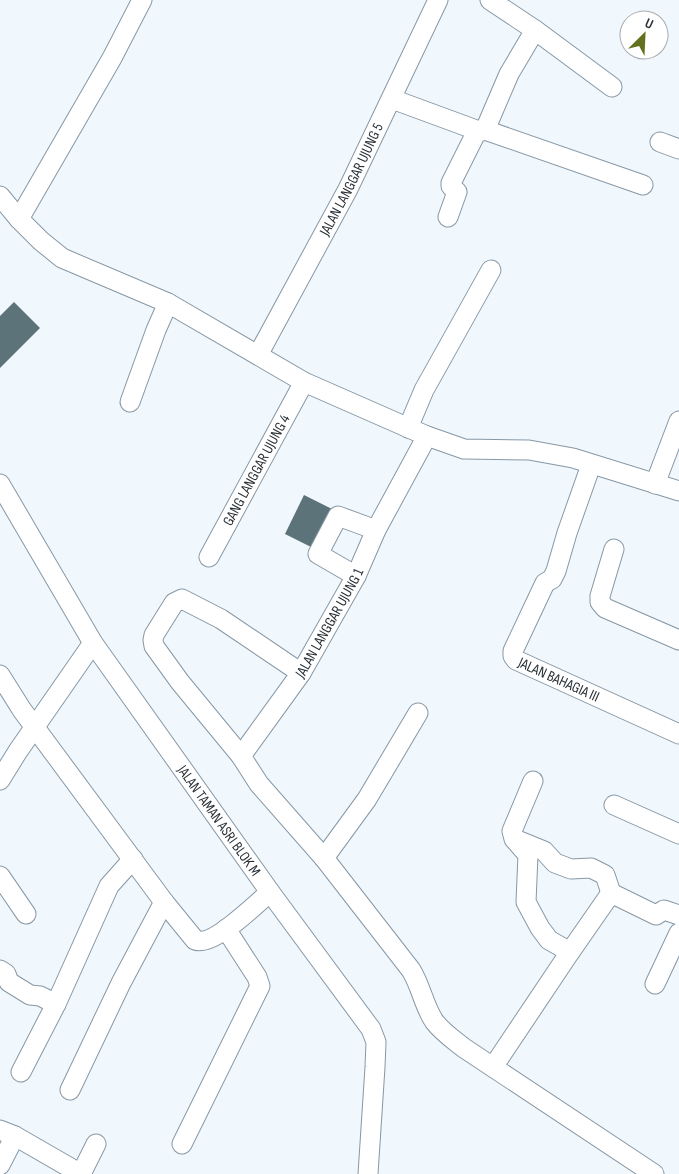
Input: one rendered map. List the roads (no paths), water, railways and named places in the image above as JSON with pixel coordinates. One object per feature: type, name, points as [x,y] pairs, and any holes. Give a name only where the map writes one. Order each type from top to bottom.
[{"type":"street","points":[[19,219],[112,58],[142,0]]},
{"type":"street","name":"JALAN LANGGAR UJUNG 5","points":[[258,354],[348,189],[438,0]]},
{"type":"street","points":[[490,0],[535,30],[612,87]]},
{"type":"street","points":[[448,217],[457,192],[451,186],[451,183],[476,133],[482,131],[509,74],[535,30]]},
{"type":"street","points":[[392,99],[643,185]]},
{"type":"street","points":[[660,142],[679,149]]},
{"type":"street","points":[[0,196],[19,219],[62,258],[168,303],[304,382],[408,428],[464,449],[529,450],[573,458],[679,491]]},
{"type":"street","points":[[408,428],[424,390],[491,270]]},
{"type":"street","points":[[130,402],[156,330],[168,303]]},
{"type":"street","name":"GANG LANGGAR UJUNG 4","points":[[209,557],[304,382]]},
{"type":"street","points":[[655,484],[679,421]]},
{"type":"street","name":"JALAN LANGGAR UJUNG 1","points":[[241,756],[180,682],[154,646],[154,635],[174,603],[182,599],[221,619],[301,673],[356,576],[376,530],[427,436]]},
{"type":"street","name":"JALAN BAHAGIA III","points":[[591,465],[566,533],[556,571],[552,580],[545,583],[513,651],[513,656],[516,660],[679,734]]},
{"type":"street","name":"JALAN TAMAN ASRI BLOK M","points":[[0,484],[93,643],[270,892],[371,1029],[376,1042],[368,1174]]},
{"type":"street","points":[[356,576],[318,554],[338,516],[376,530]]},
{"type":"street","points":[[614,549],[600,596],[600,602],[605,608],[679,640]]},
{"type":"street","points":[[0,780],[93,643]]},
{"type":"street","points":[[301,673],[241,756],[259,784],[324,858],[411,970],[417,979],[434,1020],[443,1031],[493,1067],[654,1174]]},
{"type":"street","points":[[0,675],[35,727],[132,859],[195,940],[199,942],[226,929],[270,892]]},
{"type":"street","points":[[324,858],[367,799],[418,713]]},
{"type":"street","points":[[532,781],[512,831],[514,839],[528,855],[526,902],[532,915],[549,940],[570,952]]},
{"type":"street","points":[[614,805],[679,834]]},
{"type":"street","points":[[514,839],[544,851],[555,863],[571,869],[591,868],[605,875],[611,893],[656,915],[664,910],[679,915]]},
{"type":"street","points":[[21,1072],[56,1004],[109,886],[132,859]]},
{"type":"street","points":[[0,876],[26,914]]},
{"type":"street","points":[[493,1067],[611,893]]},
{"type":"street","points":[[70,1090],[121,983],[164,902]]},
{"type":"street","points":[[182,1144],[260,986],[257,977],[226,929]]},
{"type":"street","points":[[655,984],[679,933]]},
{"type":"street","points":[[0,970],[6,974],[9,982],[30,995],[40,996],[56,1004]]},
{"type":"street","points":[[0,1165],[8,1133],[81,1174],[96,1144]]}]
